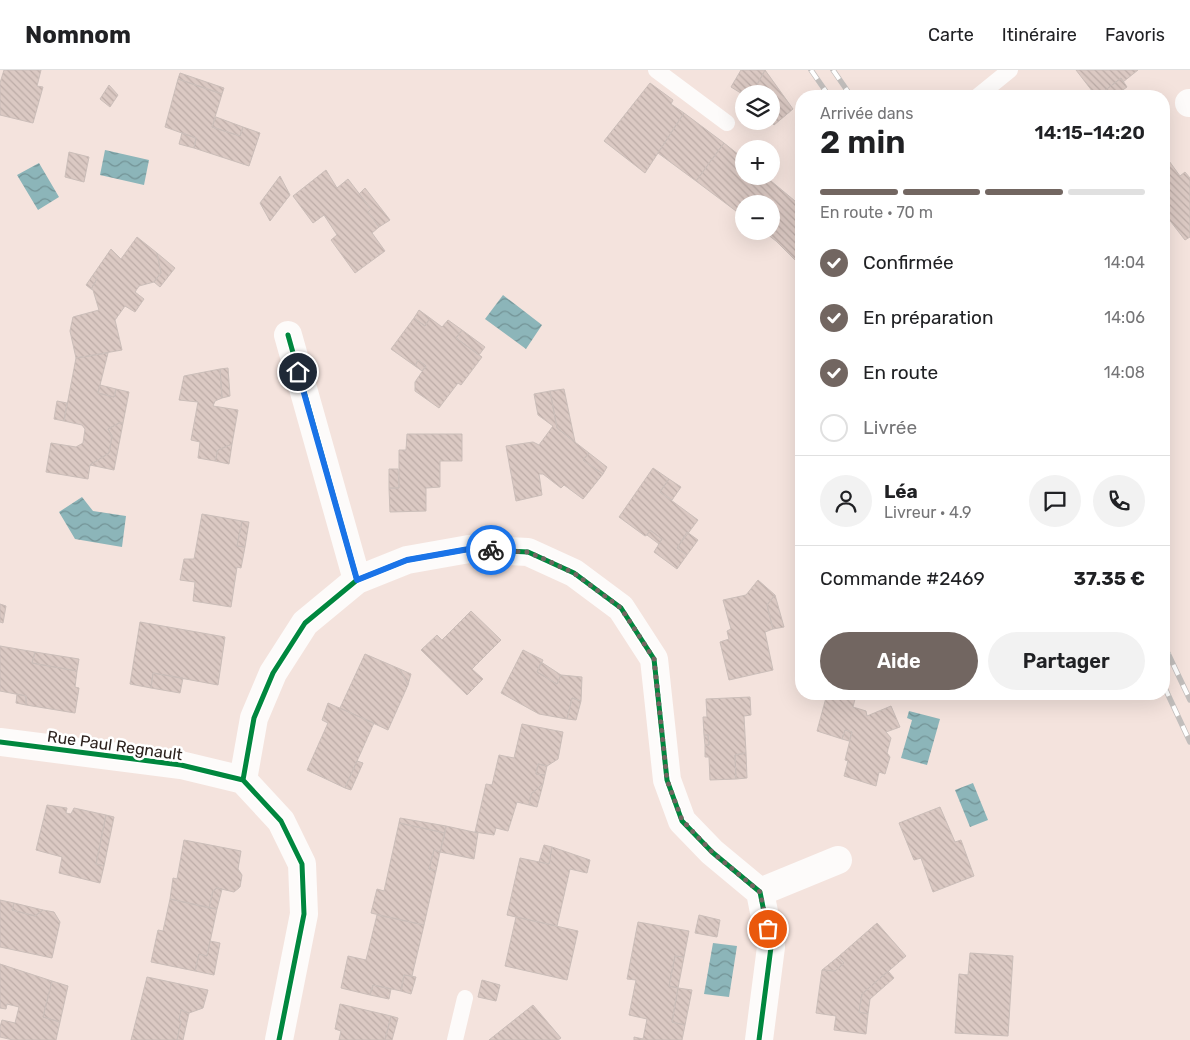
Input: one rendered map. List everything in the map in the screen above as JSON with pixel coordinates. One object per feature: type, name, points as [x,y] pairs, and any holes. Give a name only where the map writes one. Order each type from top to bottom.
[{"type":"street","points":[[288,335],[357,580]]},
{"type":"street","points":[[279,1040],[304,914],[302,864],[281,821],[243,780],[254,718],[273,673],[305,623],[357,580],[407,560],[469,549],[528,552],[574,573],[621,608],[654,659],[667,780],[682,820],[712,852],[760,892],[771,947],[759,1040]]},
{"type":"street","name":"Rue Paul Regnault","points":[[0,744],[181,766],[243,780]]},
{"type":"street","points":[[760,892],[838,860]]},
{"type":"lane","points":[[656,70],[727,123]]},
{"type":"lane","points":[[985,90],[1010,70]]},
{"type":"lane","points":[[455,1040],[465,998]]},
{"type":"water","points":[[105,150],[149,160],[144,185],[100,175]]},
{"type":"water","points":[[39,163],[59,197],[38,210],[17,175]]},
{"type":"water","points":[[503,295],[542,325],[526,349],[485,319]]},
{"type":"water","points":[[82,497],[93,511],[126,516],[122,547],[75,539],[59,512]]},
{"type":"water","points":[[909,711],[940,719],[927,765],[901,758],[912,720],[907,718]]},
{"type":"water","points":[[973,783],[988,820],[970,827],[955,790]]},
{"type":"water","points":[[713,943],[737,946],[729,997],[704,994]]},
{"type":"building","points":[[4,70],[41,70],[37,86],[43,87],[33,123],[0,115],[0,83]]},
{"type":"building","points":[[741,70],[765,70],[757,85],[735,85],[735,89],[731,87]]},
{"type":"building","points":[[765,70],[776,85],[757,85]]},
{"type":"building","points":[[1076,70],[1138,70],[1123,82],[1121,78],[1106,90],[1091,90]]},
{"type":"building","points":[[180,73],[224,88],[222,94],[178,79]]},
{"type":"building","points":[[1121,78],[1127,87],[1123,90],[1106,90]]},
{"type":"building","points":[[178,79],[222,94],[212,127],[240,136],[243,127],[260,133],[249,166],[194,148],[196,138],[165,127]]},
{"type":"building","points":[[650,83],[673,100],[671,104],[684,113],[645,173],[604,141]]},
{"type":"building","points":[[109,85],[118,95],[110,107],[100,99]]},
{"type":"building","points":[[780,91],[793,109],[780,120]]},
{"type":"building","points":[[684,113],[724,143],[696,181],[658,153]]},
{"type":"building","points":[[216,117],[243,127],[240,136],[212,127]]},
{"type":"building","points":[[182,133],[196,138],[194,148],[179,144]]},
{"type":"building","points":[[724,143],[735,152],[735,185],[776,185],[795,201],[795,260],[775,240],[780,240],[780,195],[735,195],[735,210],[696,181]]},
{"type":"building","points":[[69,152],[89,157],[84,182],[65,177]]},
{"type":"building","points":[[1170,162],[1180,176],[1185,172],[1190,178],[1190,237],[1185,240],[1170,221]]},
{"type":"building","points":[[326,170],[337,188],[348,179],[371,209],[368,212],[379,227],[372,233],[385,251],[355,273],[331,240],[337,235],[324,215],[313,223],[293,196]]},
{"type":"building","points":[[280,176],[290,195],[270,221],[260,203]]},
{"type":"building","points":[[365,188],[390,220],[379,227],[368,212],[371,209],[359,194]]},
{"type":"building","points":[[137,237],[157,253],[161,273],[154,282],[139,286],[135,292],[144,299],[135,312],[125,306],[115,320],[122,350],[76,358],[70,331],[73,317],[99,310],[93,290],[91,289],[97,279],[93,275],[111,249],[121,259]]},
{"type":"building","points":[[157,253],[175,268],[160,287],[154,282],[161,273]]},
{"type":"building","points":[[93,275],[97,279],[91,289],[86,285]]},
{"type":"building","points":[[419,310],[430,318],[425,326],[414,318]]},
{"type":"building","points":[[414,318],[425,326],[430,318],[442,327],[448,320],[462,330],[456,338],[482,357],[461,385],[458,383],[439,408],[415,391],[415,382],[426,366],[418,360],[415,366],[391,349]]},
{"type":"building","points":[[462,330],[485,347],[479,355],[456,338]]},
{"type":"building","points":[[108,353],[98,393],[114,397],[116,389],[129,392],[123,423],[108,429],[112,436],[109,453],[90,465],[88,479],[46,472],[51,443],[76,447],[83,443],[85,429],[82,425],[64,421],[76,358]]},
{"type":"building","points":[[418,360],[426,366],[422,371],[415,366]]},
{"type":"building","points":[[228,368],[230,396],[222,398],[220,369]]},
{"type":"building","points":[[220,369],[222,398],[215,401],[213,406],[238,410],[232,444],[218,450],[215,461],[198,458],[200,442],[191,440],[198,402],[179,400],[184,376]]},
{"type":"building","points":[[100,385],[116,389],[114,397],[98,393]]},
{"type":"building","points":[[564,389],[575,442],[557,428],[550,391]]},
{"type":"building","points":[[550,391],[557,428],[589,453],[583,460],[603,474],[583,499],[564,485],[561,488],[543,474],[539,474],[542,495],[516,501],[506,446],[533,442],[539,445],[553,426],[538,415],[534,394]]},
{"type":"building","points":[[57,401],[67,403],[64,421],[54,419]]},
{"type":"building","points":[[123,423],[114,470],[90,465],[109,453],[112,436],[108,429]]},
{"type":"building","points":[[407,434],[462,434],[462,461],[440,461],[440,487],[426,488],[426,511],[390,512],[389,488],[399,488],[399,450],[406,450]]},
{"type":"building","points":[[232,444],[229,464],[215,461],[218,450]]},
{"type":"building","points":[[589,453],[607,467],[603,474],[583,460]]},
{"type":"building","points":[[653,468],[669,479],[660,492],[698,520],[677,548],[687,555],[677,569],[654,552],[662,539],[650,530],[645,536],[619,517]]},
{"type":"building","points":[[389,469],[398,469],[399,488],[389,488]]},
{"type":"building","points":[[669,479],[681,487],[672,500],[660,492]]},
{"type":"building","points":[[202,514],[242,521],[237,546],[245,547],[241,568],[237,567],[231,607],[193,601],[195,582],[180,580],[184,559],[194,559]]},
{"type":"building","points":[[242,521],[249,522],[245,547],[237,546]]},
{"type":"building","points":[[650,530],[662,539],[659,544],[647,535]]},
{"type":"building","points":[[687,532],[698,540],[687,555],[677,548]]},
{"type":"building","points":[[758,580],[775,595],[767,605],[773,629],[765,632],[773,670],[729,680],[720,642],[729,639],[727,631],[731,629],[723,600],[746,595]]},
{"type":"building","points":[[775,595],[784,627],[773,629],[767,605]]},
{"type":"building","points":[[0,604],[6,606],[3,623],[0,622]]},
{"type":"building","points":[[471,611],[501,640],[472,669],[483,679],[467,695],[421,650],[437,635],[442,640]]},
{"type":"building","points":[[140,622],[225,637],[218,685],[153,673],[151,688],[130,684]]},
{"type":"building","points":[[0,646],[35,652],[32,663],[77,671],[75,687],[79,688],[75,713],[26,705],[26,696],[0,691]]},
{"type":"building","points":[[523,650],[543,660],[537,672],[557,684],[561,675],[582,677],[581,701],[572,698],[567,719],[539,714],[501,693]]},
{"type":"building","points":[[35,652],[79,659],[77,671],[32,663]]},
{"type":"building","points":[[365,654],[400,669],[408,685],[388,730],[340,708]]},
{"type":"building","points":[[541,662],[561,675],[557,684],[537,672]]},
{"type":"building","points":[[400,669],[411,674],[408,685]]},
{"type":"building","points":[[153,673],[183,678],[180,693],[151,688]]},
{"type":"building","points":[[17,694],[26,696],[26,705],[16,703]]},
{"type":"building","points":[[750,697],[751,715],[744,716],[746,753],[735,755],[736,779],[710,780],[709,757],[705,757],[705,745],[709,745],[708,735],[704,735],[703,717],[707,717],[706,699]]},
{"type":"building","points":[[572,698],[581,701],[576,720],[567,719]]},
{"type":"building","points":[[825,700],[855,700],[853,707],[866,711],[867,716],[891,706],[900,727],[886,732],[891,738],[887,753],[890,757],[885,774],[879,772],[876,786],[844,776],[848,761],[845,760],[852,732],[845,730],[842,739],[817,731]]},
{"type":"building","points":[[328,703],[374,723],[345,788],[307,770],[328,723],[322,720]]},
{"type":"building","points":[[522,724],[563,732],[558,759],[547,766],[538,764],[536,774],[545,775],[543,784],[531,794],[529,805],[517,802],[508,831],[496,828],[494,835],[475,832],[486,784],[492,785],[499,755],[514,758]]},
{"type":"building","points":[[845,730],[852,732],[849,741],[842,739]]},
{"type":"building","points":[[704,735],[708,735],[709,745],[705,745]]},
{"type":"building","points":[[746,753],[747,778],[736,779],[735,755]]},
{"type":"building","points":[[357,761],[363,763],[351,790],[345,788]]},
{"type":"building","points":[[538,764],[547,766],[545,775],[536,774]]},
{"type":"building","points":[[543,784],[537,807],[529,805],[531,794]]},
{"type":"building","points":[[47,805],[67,808],[66,813],[71,814],[74,808],[106,815],[96,864],[104,866],[100,883],[59,873],[62,857],[36,850]]},
{"type":"building","points":[[940,807],[955,842],[961,840],[974,876],[933,892],[921,858],[914,860],[899,823]]},
{"type":"building","points":[[106,815],[114,817],[104,866],[96,864]]},
{"type":"building","points":[[400,818],[446,826],[445,833],[399,823]]},
{"type":"building","points":[[399,823],[445,833],[440,852],[434,850],[429,869],[436,871],[424,925],[371,913],[377,889],[384,891]]},
{"type":"building","points":[[446,826],[478,833],[474,859],[440,852]]},
{"type":"building","points":[[184,840],[241,851],[238,869],[242,875],[240,887],[234,892],[217,888],[213,891],[209,908],[170,899],[173,878],[177,879]]},
{"type":"building","points":[[544,845],[552,847],[549,864],[539,862]]},
{"type":"building","points":[[552,847],[590,860],[587,873],[570,869],[557,926],[507,915],[520,858],[549,864]]},
{"type":"building","points":[[434,850],[440,852],[436,871],[429,869]]},
{"type":"building","points":[[217,888],[222,889],[217,909],[209,908],[213,891]]},
{"type":"building","points":[[170,899],[217,909],[207,956],[199,954],[195,971],[151,962],[158,930],[163,931]]},
{"type":"building","points":[[0,900],[14,903],[12,910],[35,916],[43,910],[54,912],[60,922],[52,958],[0,947]]},
{"type":"building","points":[[14,903],[43,910],[35,916],[12,910]]},
{"type":"building","points":[[377,915],[424,925],[412,976],[404,975],[401,991],[373,985],[370,995],[341,988],[348,956],[366,960]]},
{"type":"building","points":[[699,915],[720,920],[717,937],[695,933]]},
{"type":"building","points":[[516,917],[578,931],[567,980],[505,966]]},
{"type":"building","points":[[638,922],[689,931],[684,957],[675,956],[669,986],[678,988],[672,1022],[685,1025],[682,1040],[634,1040],[634,1037],[643,1039],[647,1019],[629,1015],[636,980],[627,979]]},
{"type":"building","points":[[877,923],[906,956],[862,994],[859,1012],[868,1014],[866,1034],[834,1030],[836,1016],[816,1013],[822,970],[835,971],[844,963],[838,957]]},
{"type":"building","points":[[210,941],[220,943],[214,975],[195,971],[199,954],[207,956]]},
{"type":"building","points":[[970,953],[1013,956],[1008,1036],[955,1033],[959,974],[968,975]]},
{"type":"building","points":[[675,956],[684,957],[678,988],[669,986]]},
{"type":"building","points":[[838,957],[844,963],[835,971],[822,970]]},
{"type":"building","points":[[0,964],[52,981],[43,1017],[60,1022],[56,1040],[13,1040],[0,1037],[2,1020],[15,1023],[19,1007],[7,1004],[6,1009],[0,1008]]},
{"type":"building","points":[[888,971],[894,978],[870,999],[868,1014],[859,1012],[862,994]]},
{"type":"building","points":[[404,975],[416,977],[411,994],[401,991]]},
{"type":"building","points":[[147,977],[208,990],[203,1008],[189,1013],[181,1010],[177,1040],[131,1040]]},
{"type":"building","points":[[482,980],[500,985],[496,1001],[478,997]]},
{"type":"building","points":[[52,981],[68,986],[60,1022],[43,1017]]},
{"type":"building","points":[[373,985],[391,989],[389,999],[370,995]]},
{"type":"building","points":[[678,988],[692,990],[685,1025],[672,1022]]},
{"type":"building","points":[[340,1004],[391,1016],[385,1040],[339,1040],[341,1031],[335,1029]]},
{"type":"building","points":[[533,1005],[561,1038],[558,1040],[489,1040]]},
{"type":"building","points":[[181,1010],[189,1013],[183,1040],[177,1040],[181,1021],[179,1020]]},
{"type":"building","points":[[391,1016],[398,1018],[392,1040],[385,1040]]},
{"type":"railway","points":[[811,70],[825,90]]},
{"type":"railway","points":[[833,70],[847,90]]},
{"type":"railway","points":[[1170,658],[1190,700]]},
{"type":"railway","points":[[1170,699],[1190,742]]},
{"type":"cycle path","points":[[288,335],[357,580]]},
{"type":"cycle path","points":[[243,780],[254,718],[273,673],[305,623],[357,580],[407,560],[469,549],[528,552],[574,573],[621,608],[654,659],[667,780],[682,821],[712,852],[760,892],[771,947],[759,1040]]},
{"type":"cycle path","points":[[0,742],[181,765],[243,780],[281,821],[302,864],[304,914],[279,1040]]},
{"type":"way so far","points":[[491,550],[528,552],[544,559],[574,573],[621,608],[654,659],[667,780],[682,820],[712,852],[760,892],[768,929]]},
{"type":"route","points":[[298,372],[357,580],[407,560],[469,549],[491,550]]}]
